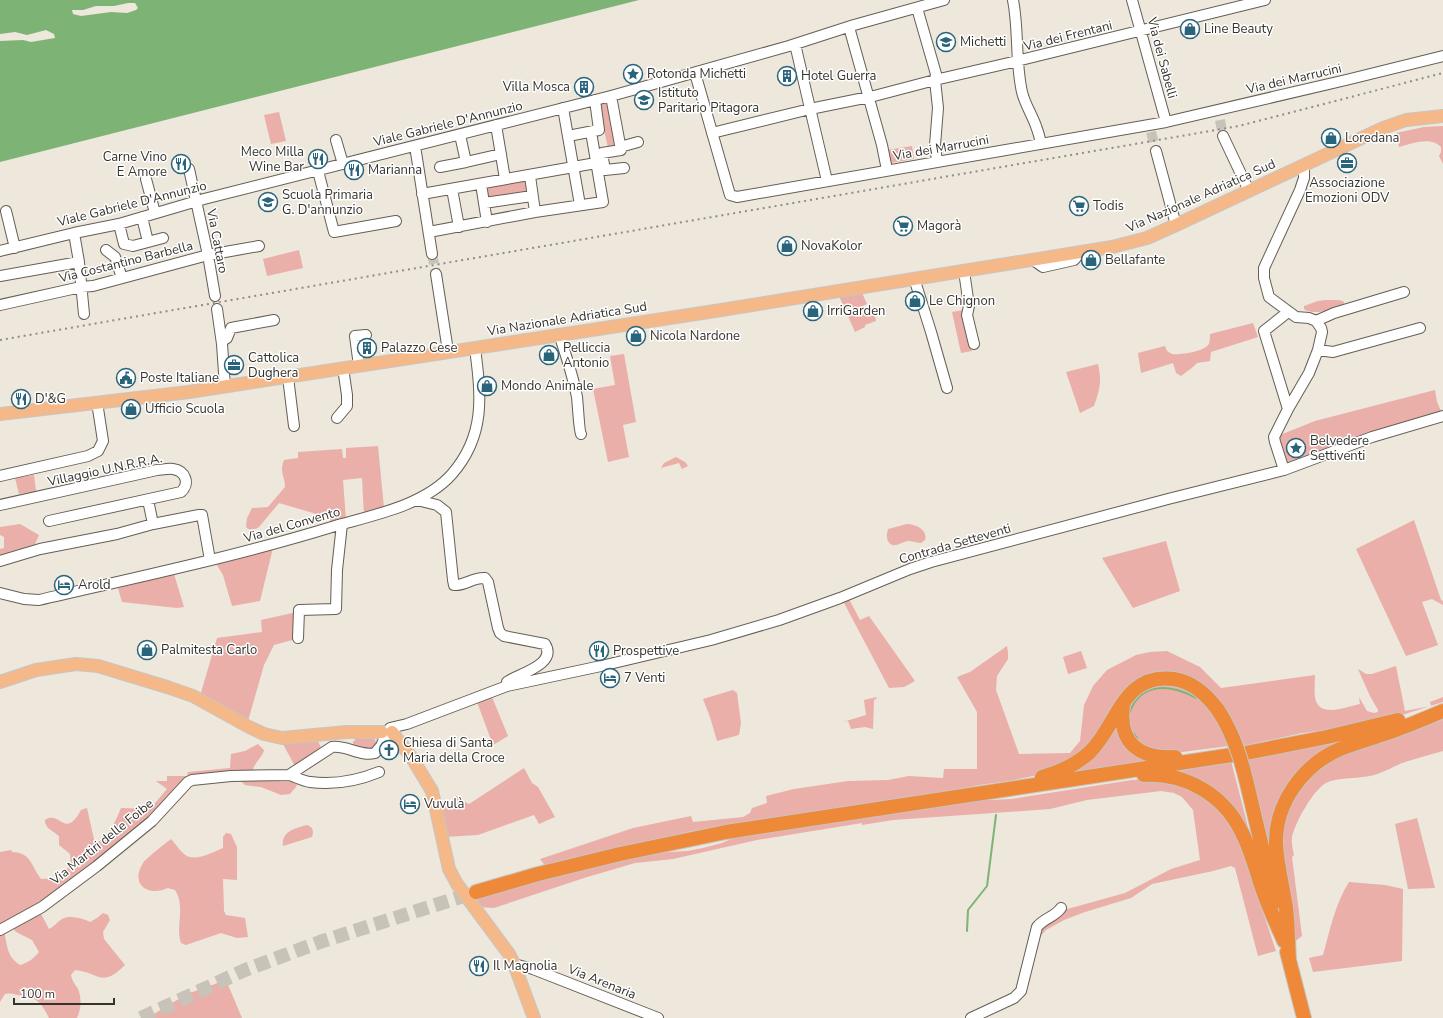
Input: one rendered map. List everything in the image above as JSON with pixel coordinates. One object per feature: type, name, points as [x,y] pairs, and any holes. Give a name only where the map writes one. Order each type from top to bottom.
[{"type":"highway","points":[[996,791],[1058,772],[1075,764],[1096,745],[1107,730],[1118,709],[1130,693],[1140,685],[1152,680],[1169,679],[1182,681],[1193,686],[1206,696],[1218,710],[1228,726],[1236,745],[1304,1018]]},
{"type":"highway","points":[[476,892],[558,869],[683,840],[1232,754],[1224,750],[1168,758],[1145,753],[1133,746],[1125,734],[1122,719],[1124,702]]},
{"type":"highway","points":[[1246,753],[1364,729],[1443,710]]},
{"type":"highway","points":[[1289,959],[1286,908],[1276,843],[1281,813],[1293,788],[1307,771],[1333,752],[1402,728],[1443,710]]},
{"type":"highway","points":[[1076,779],[1148,775],[1166,776],[1188,781],[1217,799],[1229,812],[1242,832],[1265,896],[1285,944]]},
{"type":"main road","name":"Via Nazionale Adriatica Sud","points":[[0,414],[97,402],[163,396],[225,387],[288,376],[715,311],[964,270],[1080,253],[1126,244],[1147,238],[1176,225],[1386,127],[1406,120],[1443,116]]},
{"type":"main road","points":[[0,682],[36,670],[76,664],[96,666],[193,696],[264,734],[282,738],[347,732],[388,733],[410,756],[432,791],[449,869],[457,884],[509,954],[534,1018]]},
{"type":"street","name":"Viale Gabriele D'Annunzio","points":[[0,251],[119,224],[196,201],[611,96],[944,0]]},
{"type":"street","points":[[1014,0],[1017,20],[1017,61],[1022,92],[1026,105],[1037,128],[1041,144]]},
{"type":"street","name":"Via dei Sabelli","points":[[1132,0],[1166,122]]},
{"type":"street","name":"Via dei Frentani","points":[[712,133],[810,109],[868,97],[1265,0]]},
{"type":"street","points":[[917,8],[936,74],[935,80],[938,108],[935,145],[937,162]]},
{"type":"street","points":[[849,27],[882,145],[887,170]]},
{"type":"street","points":[[795,44],[827,181]]},
{"type":"street","name":"Via dei Marrucini","points":[[712,133],[730,195],[737,197],[1041,144],[1150,129],[1166,122],[1220,115],[1443,56]]},
{"type":"street","points":[[698,72],[712,133]]},
{"type":"street","points":[[611,96],[621,150],[602,153],[603,159],[605,170],[624,168]]},
{"type":"street","points":[[568,136],[600,129],[595,100]]},
{"type":"street","points":[[563,108],[580,205]]},
{"type":"street","points":[[496,125],[505,179]]},
{"type":"street","points":[[429,232],[535,212],[603,202],[591,132]]},
{"type":"street","points":[[460,135],[466,162]]},
{"type":"street","points":[[1223,136],[1249,191]]},
{"type":"street","points":[[336,140],[343,164]]},
{"type":"street","points":[[620,147],[638,142]]},
{"type":"street","points":[[415,146],[432,254]]},
{"type":"street","points":[[1156,151],[1176,225]]},
{"type":"street","points":[[440,168],[501,154]]},
{"type":"street","points":[[422,194],[530,176],[573,166],[596,163]]},
{"type":"street","points":[[1284,470],[1274,437],[1309,373],[1318,350],[1322,332],[1316,321],[1309,318],[1296,317],[1269,297],[1264,278],[1264,268],[1300,190],[1304,178],[1304,164]]},
{"type":"street","name":"Via Cattaro","points":[[188,169],[208,255],[215,296]]},
{"type":"street","points":[[318,171],[334,232],[396,221]]},
{"type":"street","points":[[1290,172],[1300,190]]},
{"type":"street","points":[[530,176],[535,212]]},
{"type":"street","points":[[146,179],[155,213]]},
{"type":"street","points":[[481,184],[487,222]]},
{"type":"street","points":[[452,189],[459,227]]},
{"type":"street","points":[[484,203],[532,196]]},
{"type":"street","points":[[6,211],[15,248]]},
{"type":"street","points":[[142,217],[148,242]]},
{"type":"street","points":[[119,224],[124,244]]},
{"type":"street","points":[[74,233],[79,262],[84,314]]},
{"type":"street","points":[[122,278],[115,257],[103,251],[124,244],[133,246],[163,238]]},
{"type":"street","name":"Via Costantino Barbella","points":[[0,305],[81,287],[93,286],[208,255],[259,246]]},
{"type":"street","points":[[0,276],[79,262]]},
{"type":"street","points":[[964,270],[969,306],[967,315],[974,344]]},
{"type":"street","points":[[436,274],[448,352]]},
{"type":"street","points":[[914,278],[932,332],[947,388]]},
{"type":"street","points":[[1316,321],[1334,313],[1404,292]]},
{"type":"street","points":[[217,309],[222,341],[225,387]]},
{"type":"street","points":[[1288,312],[1264,331],[1288,409]]},
{"type":"street","points":[[222,341],[227,338],[231,328],[274,320]]},
{"type":"street","points":[[1318,350],[1333,352],[1420,328]]},
{"type":"street","points":[[559,334],[569,363],[577,398],[580,425],[579,432],[581,434]]},
{"type":"street","points":[[359,366],[355,336],[366,335]]},
{"type":"street","name":"Via del Convento","points":[[0,593],[24,599],[39,600],[294,539],[417,500],[441,485],[452,474],[462,462],[474,438],[479,414],[475,348]]},
{"type":"street","points":[[337,418],[346,406],[347,396],[343,368]]},
{"type":"street","points":[[288,376],[294,426]]},
{"type":"street","points":[[0,476],[81,457],[98,451],[103,441],[97,402]]},
{"type":"street","name":"Contrada Setteventi","points":[[388,733],[496,689],[717,638],[779,620],[931,562],[1284,470],[1372,437],[1443,416]]},
{"type":"street","name":"Villaggio U.N.R.R.A.","points":[[0,505],[157,470],[173,469],[184,476],[187,482],[186,486],[181,492],[49,521]]},
{"type":"street","points":[[148,500],[153,524]]},
{"type":"street","points":[[417,500],[438,505],[446,512],[454,584],[458,585],[478,578],[485,578],[488,582],[500,633],[504,636],[544,644],[547,648],[547,654],[536,668],[510,679],[496,689]]},
{"type":"street","points":[[0,561],[40,549],[117,534],[153,524],[202,515],[210,560]]},
{"type":"street","points":[[298,638],[299,610],[336,609],[337,570],[342,524]]},
{"type":"street","points":[[289,775],[332,747],[340,747],[367,754],[374,753],[381,746],[388,733]]},
{"type":"street","name":"Via Martiri delle Foibe","points":[[0,930],[42,907],[96,866],[152,821],[188,782],[192,780],[231,776],[289,775],[310,782],[334,783],[366,777],[379,772]]},
{"type":"street","points":[[971,1018],[1014,998],[1021,991],[1038,927],[1042,921],[1057,913],[1061,908]]},
{"type":"street","name":"Via Arenaria","points":[[514,964],[533,968],[658,1018]]},
{"type":"shaded area","points":[[0,0],[639,0],[0,162]]},
{"type":"shaded area","points":[[608,101],[618,146],[608,148],[598,103]]},
{"type":"shaded area","points":[[279,112],[286,141],[271,144],[264,115]]},
{"type":"shaded area","points":[[1443,126],[1443,164],[1439,156],[1441,147],[1432,142],[1426,141],[1399,147],[1396,133],[1424,127]]},
{"type":"shaded area","points":[[912,146],[914,159],[890,163],[887,150]]},
{"type":"shaded area","points":[[526,180],[529,194],[485,202],[482,187]]},
{"type":"shaded area","points":[[299,250],[303,268],[267,276],[263,259]]},
{"type":"shaded area","points":[[862,293],[867,304],[858,308],[861,314],[874,311],[876,321],[865,325],[865,327],[855,332],[839,296]]},
{"type":"shaded area","points":[[1325,300],[1343,301],[1345,305],[1343,307],[1318,312],[1312,312],[1304,309],[1304,306]]},
{"type":"shaded area","points":[[963,310],[972,351],[961,353],[952,312]]},
{"type":"shaded area","points":[[1253,323],[1258,337],[1211,352],[1210,361],[1197,363],[1181,376],[1176,373],[1173,363],[1141,373],[1138,353],[1165,346],[1167,351],[1172,354],[1197,351],[1209,344],[1210,334]]},
{"type":"shaded area","points":[[624,354],[636,422],[623,425],[629,457],[608,462],[593,389],[615,385],[610,356]]},
{"type":"shaded area","points":[[1098,364],[1100,385],[1094,406],[1080,413],[1066,372]]},
{"type":"shaded area","points":[[1435,390],[1437,402],[1442,413],[1287,466],[1279,440],[1280,435],[1315,421]]},
{"type":"shaded area","points":[[378,446],[384,508],[364,516],[362,478],[343,480],[346,520],[331,525],[330,518],[279,503],[259,527],[252,530],[246,527],[247,518],[252,508],[268,507],[285,487],[282,471],[284,460],[298,458],[298,452],[342,449],[343,458],[346,458],[346,448]]},
{"type":"shaded area","points":[[676,457],[685,462],[688,466],[682,469],[679,463],[661,468],[664,463]]},
{"type":"shaded area","points":[[34,475],[36,491],[19,494],[15,478]]},
{"type":"shaded area","points":[[1414,520],[1441,600],[1443,601],[1443,605],[1432,599],[1422,602],[1438,645],[1406,656],[1356,549]]},
{"type":"shaded area","points":[[20,524],[39,535],[33,549],[0,559],[0,549],[4,548],[4,537],[0,535],[0,527]]},
{"type":"shaded area","points":[[907,524],[920,528],[925,533],[925,540],[921,543],[908,541],[897,545],[890,544],[887,538],[888,529]]},
{"type":"shaded area","points":[[1166,541],[1180,591],[1133,608],[1102,558]]},
{"type":"shaded area","points":[[273,548],[260,601],[232,606],[223,575],[215,562]]},
{"type":"shaded area","points":[[174,574],[184,607],[177,608],[122,602],[118,588]]},
{"type":"shaded area","points":[[849,599],[860,620],[869,616],[915,681],[904,687],[889,688],[843,601]]},
{"type":"shaded area","points":[[297,612],[296,639],[274,645],[264,665],[248,721],[200,696],[217,638],[262,632],[261,620]]},
{"type":"shaded area","points":[[1007,646],[1008,659],[997,676],[996,690],[1019,754],[1070,753],[1080,741],[1084,705],[1093,686],[1107,670],[1136,655],[1150,652],[1167,651],[1200,667],[1221,688],[1315,675],[1315,697],[1317,704],[1321,708],[1333,710],[1360,704],[1359,697],[1367,711],[1374,713],[1378,712],[1378,710],[1358,669],[1366,674],[1372,674],[1396,666],[1405,711],[1429,706],[1405,714],[1342,728],[1302,733],[1243,746],[1237,731],[1223,706],[1152,674],[1094,743],[1048,773],[941,793],[692,831],[546,867],[540,859],[633,828],[691,816],[693,822],[743,817],[750,813],[752,808],[767,803],[766,796],[794,789],[848,781],[888,780],[909,776],[943,778],[944,769],[977,769],[977,712],[957,677],[970,672]]},
{"type":"shaded area","points":[[1081,651],[1087,668],[1068,674],[1063,657]]},
{"type":"shaded area","points":[[1160,684],[1183,687],[1203,699],[1218,722],[1229,746],[1167,754],[1136,743],[1128,733],[1128,706],[1137,693]]},
{"type":"shaded area","points":[[733,690],[737,693],[741,723],[739,735],[717,741],[703,699]]},
{"type":"shaded area","points":[[492,697],[508,736],[493,745],[477,702]]},
{"type":"shaded area","points":[[877,697],[874,700],[873,729],[865,727],[851,729],[848,721],[843,722],[866,715],[864,700]]},
{"type":"shaded area","points":[[1443,697],[1443,702],[1431,706],[1430,702]]},
{"type":"shaded area","points":[[1115,719],[1120,731],[1161,761],[1064,776]]},
{"type":"shaded area","points":[[1443,720],[1443,751],[1405,762],[1374,775],[1331,781],[1321,787],[1310,799],[1297,824],[1292,839],[1294,855],[1292,857],[1302,936],[1294,942],[1283,881],[1282,814],[1314,768],[1362,745]]},
{"type":"shaded area","points":[[1363,734],[1289,786],[1273,861],[1246,758]]},
{"type":"shaded area","points":[[373,736],[376,745],[373,748],[365,749],[353,744],[353,741],[355,741],[354,737]]},
{"type":"shaded area","points":[[318,741],[322,750],[296,768],[283,744]]},
{"type":"shaded area","points":[[258,744],[264,750],[252,773],[195,776],[151,817],[85,872],[8,922],[0,925],[0,852],[11,850],[12,852],[23,854],[30,861],[41,879],[56,878],[71,865],[70,854],[59,845],[59,836],[48,828],[45,820],[55,818],[67,824],[71,823],[81,810],[87,808],[95,844],[100,841],[111,829],[121,808],[150,809],[167,789],[156,781],[167,781],[167,776],[187,776],[188,772],[230,768],[231,754],[245,751]]},
{"type":"shaded area","points":[[1231,761],[1261,877],[1238,822],[1165,770]]},
{"type":"shaded area","points":[[524,768],[532,783],[538,787],[555,817],[539,824],[534,815],[478,835],[445,837],[437,802],[442,806],[451,804],[456,796],[460,796],[463,801],[469,804]]},
{"type":"shaded area","points":[[1160,778],[1204,795],[1224,816],[1233,829],[1241,846],[1276,951],[1258,956],[1235,868],[1231,866],[1152,884],[1131,898],[1064,920],[1046,930],[1037,940],[1041,925],[1053,913],[1125,893],[1171,869],[1200,860],[1193,810],[1182,797],[1174,793],[1161,791],[1087,800],[1050,809],[893,820],[862,825],[862,823],[757,840],[673,859],[635,863],[584,878],[494,908],[478,907],[472,899],[525,884],[655,853],[687,851],[703,848],[722,843],[740,835],[974,799],[1011,799],[1132,780]]},
{"type":"shaded area","points":[[240,780],[294,782],[297,784],[290,794],[281,795],[261,787],[245,785]]},
{"type":"shaded area","points":[[1417,818],[1435,888],[1408,889],[1395,824]]},
{"type":"shaded area","points":[[307,825],[311,827],[313,833],[312,837],[283,846],[284,837],[290,831]]},
{"type":"shaded area","points":[[226,833],[231,834],[237,847],[237,880],[223,879],[224,911],[226,915],[245,918],[248,937],[237,938],[221,933],[186,945],[181,943],[179,937],[180,903],[175,890],[168,888],[153,891],[147,890],[140,883],[138,877],[139,870],[143,863],[151,855],[171,839],[184,854],[198,857],[223,848],[223,837]]},
{"type":"shaded area","points":[[1349,882],[1385,885],[1403,889],[1402,961],[1313,972],[1309,958],[1323,955],[1336,908]]},
{"type":"shaded area","points":[[39,910],[49,929],[62,919],[69,917],[80,918],[90,922],[103,913],[108,915],[110,920],[103,932],[104,939],[125,965],[117,972],[105,978],[75,970],[71,975],[78,989],[80,1000],[80,1008],[77,1018],[49,1018],[43,1007],[37,1001],[24,996],[5,994],[0,1002],[0,933],[4,932],[8,950],[15,962],[20,965],[28,962],[39,952],[32,940],[16,932],[12,927]]},
{"type":"shaded area","points":[[226,980],[242,1018],[147,1018],[187,994]]},
{"type":"pier","points":[[135,3],[138,8],[127,13],[111,12],[81,16],[73,14],[72,10],[83,10],[96,6],[114,6]]},
{"type":"pier","points":[[46,30],[54,34],[55,38],[31,42],[23,40],[0,41],[0,34],[15,32],[27,35]]},
{"type":"waterway","points":[[1129,714],[1134,703],[1141,696],[1148,691],[1157,688],[1177,690],[1196,698]]},
{"type":"waterway","points":[[1132,732],[1137,738]]},
{"type":"waterway","points":[[967,931],[968,910],[987,886],[996,815]]},
{"type":"tunnel","points":[[1220,120],[1223,136]]},
{"type":"tunnel","points":[[1151,132],[1156,151]]},
{"type":"tunnel","points":[[432,254],[436,274]]},
{"type":"tunnel","points":[[141,1018],[245,970],[320,942],[476,892]]},
{"type":"railway","points":[[0,340],[1239,126],[1443,73]]},
{"type":"place","name":"Line Beauty","points":[[1190,29]]},
{"type":"place","name":"Michetti","points":[[946,42]]},
{"type":"place","name":"Rotonda Michetti","points":[[633,74]]},
{"type":"place","name":"Hotel Guerra","points":[[787,76]]},
{"type":"place","name":"Villa Mosca","points":[[584,87]]},
{"type":"place","name":"Istituto Paritario Pitagora","points":[[644,100]]},
{"type":"place","name":"Loredana","points":[[1331,138]]},
{"type":"place","name":"Meco Milla Wine Bar","points":[[318,159]]},
{"type":"place","name":"Associazione Emozioni ODV","points":[[1347,163]]},
{"type":"place","name":"Carne Vino E Amore","points":[[181,164]]},
{"type":"place","name":"Marianna","points":[[354,170]]},
{"type":"place","name":"Scuola Primaria G. D'annunzio","points":[[268,202]]},
{"type":"place","name":"Todis","points":[[1079,206]]},
{"type":"place","name":"Magorà","points":[[903,226]]},
{"type":"place","name":"NovaKolor","points":[[787,246]]},
{"type":"place","name":"Bellafante","points":[[1091,260]]},
{"type":"place","name":"Le Chignon","points":[[915,301]]},
{"type":"place","name":"IrriGarden","points":[[813,311]]},
{"type":"place","name":"Nicola Nardone","points":[[636,336]]},
{"type":"place","name":"Palazzo Cese","points":[[367,348]]},
{"type":"place","name":"Pelliccia Antonio","points":[[549,355]]},
{"type":"place","name":"Cattolica Dughera","points":[[234,365]]},
{"type":"place","name":"Poste Italiane","points":[[126,378]]},
{"type":"place","name":"Mondo Animale","points":[[487,386]]},
{"type":"place","name":"D'&G","points":[[21,399]]},
{"type":"place","name":"Ufficio Scuola","points":[[131,409]]},
{"type":"place","name":"Belvedere Settiventi","points":[[1296,448]]},
{"type":"place","name":"Arold","points":[[64,585]]},
{"type":"place","name":"Palmitesta Carlo","points":[[147,650]]},
{"type":"place","name":"Prospettive","points":[[599,651]]},
{"type":"place","name":"7 Venti","points":[[610,678]]},
{"type":"place","name":"Chiesa di Santa Maria della Croce","points":[[389,750]]},
{"type":"place","name":"Vuvulà","points":[[410,804]]},
{"type":"place","name":"Il Magnolia","points":[[479,966]]}]
